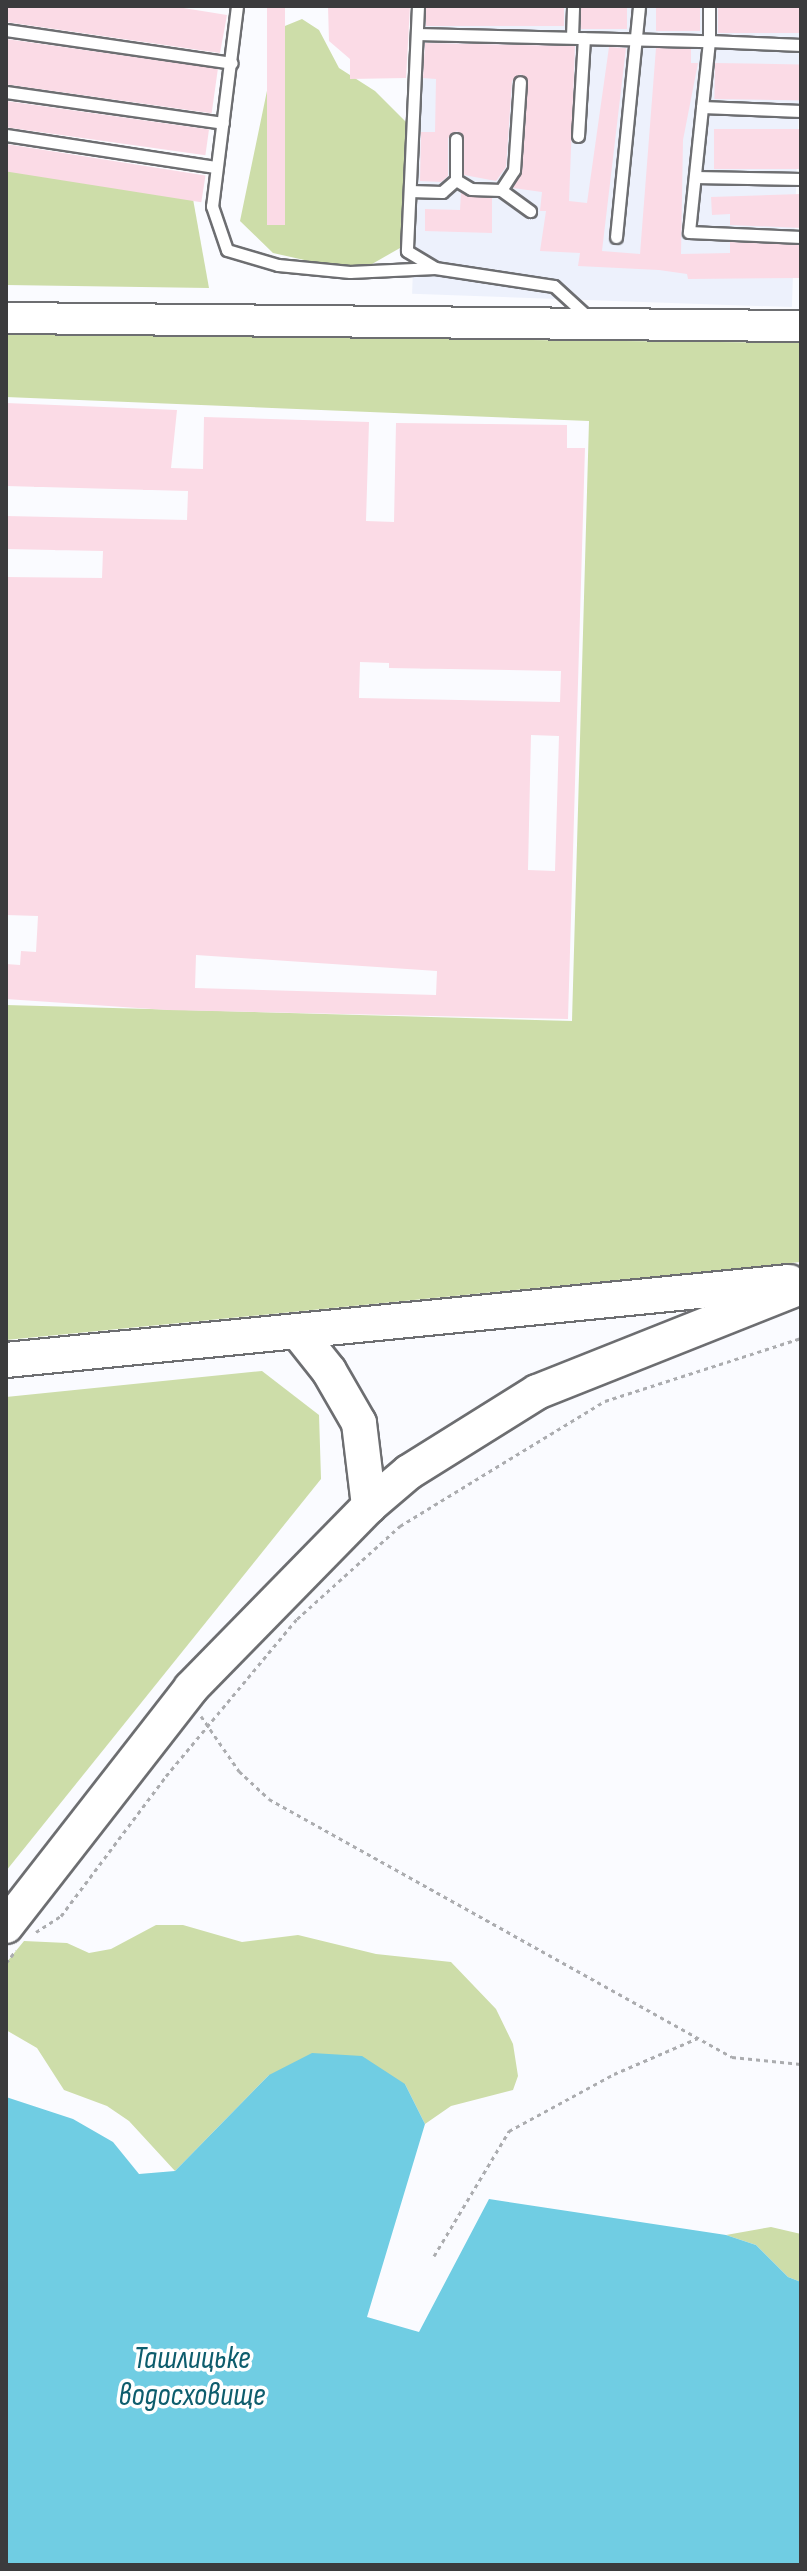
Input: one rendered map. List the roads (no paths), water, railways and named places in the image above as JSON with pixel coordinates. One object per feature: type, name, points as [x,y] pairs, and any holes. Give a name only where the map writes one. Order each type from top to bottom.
[{"type":"main road","points":[[6,1360],[801,1284]]},
{"type":"main road","points":[[6,1926],[185,1696],[369,1506],[439,1450],[537,1392],[801,1284]]},
{"type":"main road","points":[[298,1332],[329,1371],[359,1423],[369,1506]]},
{"type":"street","points":[[6,318],[801,326]]},
{"type":"lane","points":[[237,6],[232,63],[214,167],[212,206],[227,250],[278,265],[350,272],[435,268],[554,286],[595,324]]},
{"type":"lane","points":[[418,6],[407,251],[435,268]]},
{"type":"lane","points":[[573,6],[578,37],[578,136]]},
{"type":"lane","points":[[616,237],[639,6]]},
{"type":"lane","points":[[709,6],[709,41],[689,232],[801,237]]},
{"type":"lane","points":[[6,30],[232,63]]},
{"type":"lane","points":[[417,34],[801,45]]},
{"type":"lane","points":[[501,190],[514,170],[520,82]]},
{"type":"lane","points":[[6,92],[223,123]]},
{"type":"lane","points":[[702,107],[801,111]]},
{"type":"lane","points":[[6,135],[214,167]]},
{"type":"lane","points":[[410,191],[442,192],[456,180],[456,139]]},
{"type":"lane","points":[[695,177],[801,179]]},
{"type":"lane","points":[[456,180],[471,189],[501,190],[530,211]]},
{"type":"water","name":"Ташлицьке водосховище","points":[[312,2053],[362,2056],[405,2084],[425,2124],[367,2317],[419,2332],[489,2199],[726,2235],[756,2245],[788,2277],[801,2282],[801,2565],[6,2565],[6,2097],[73,2119],[113,2142],[139,2174],[175,2171],[269,2075]]}]
